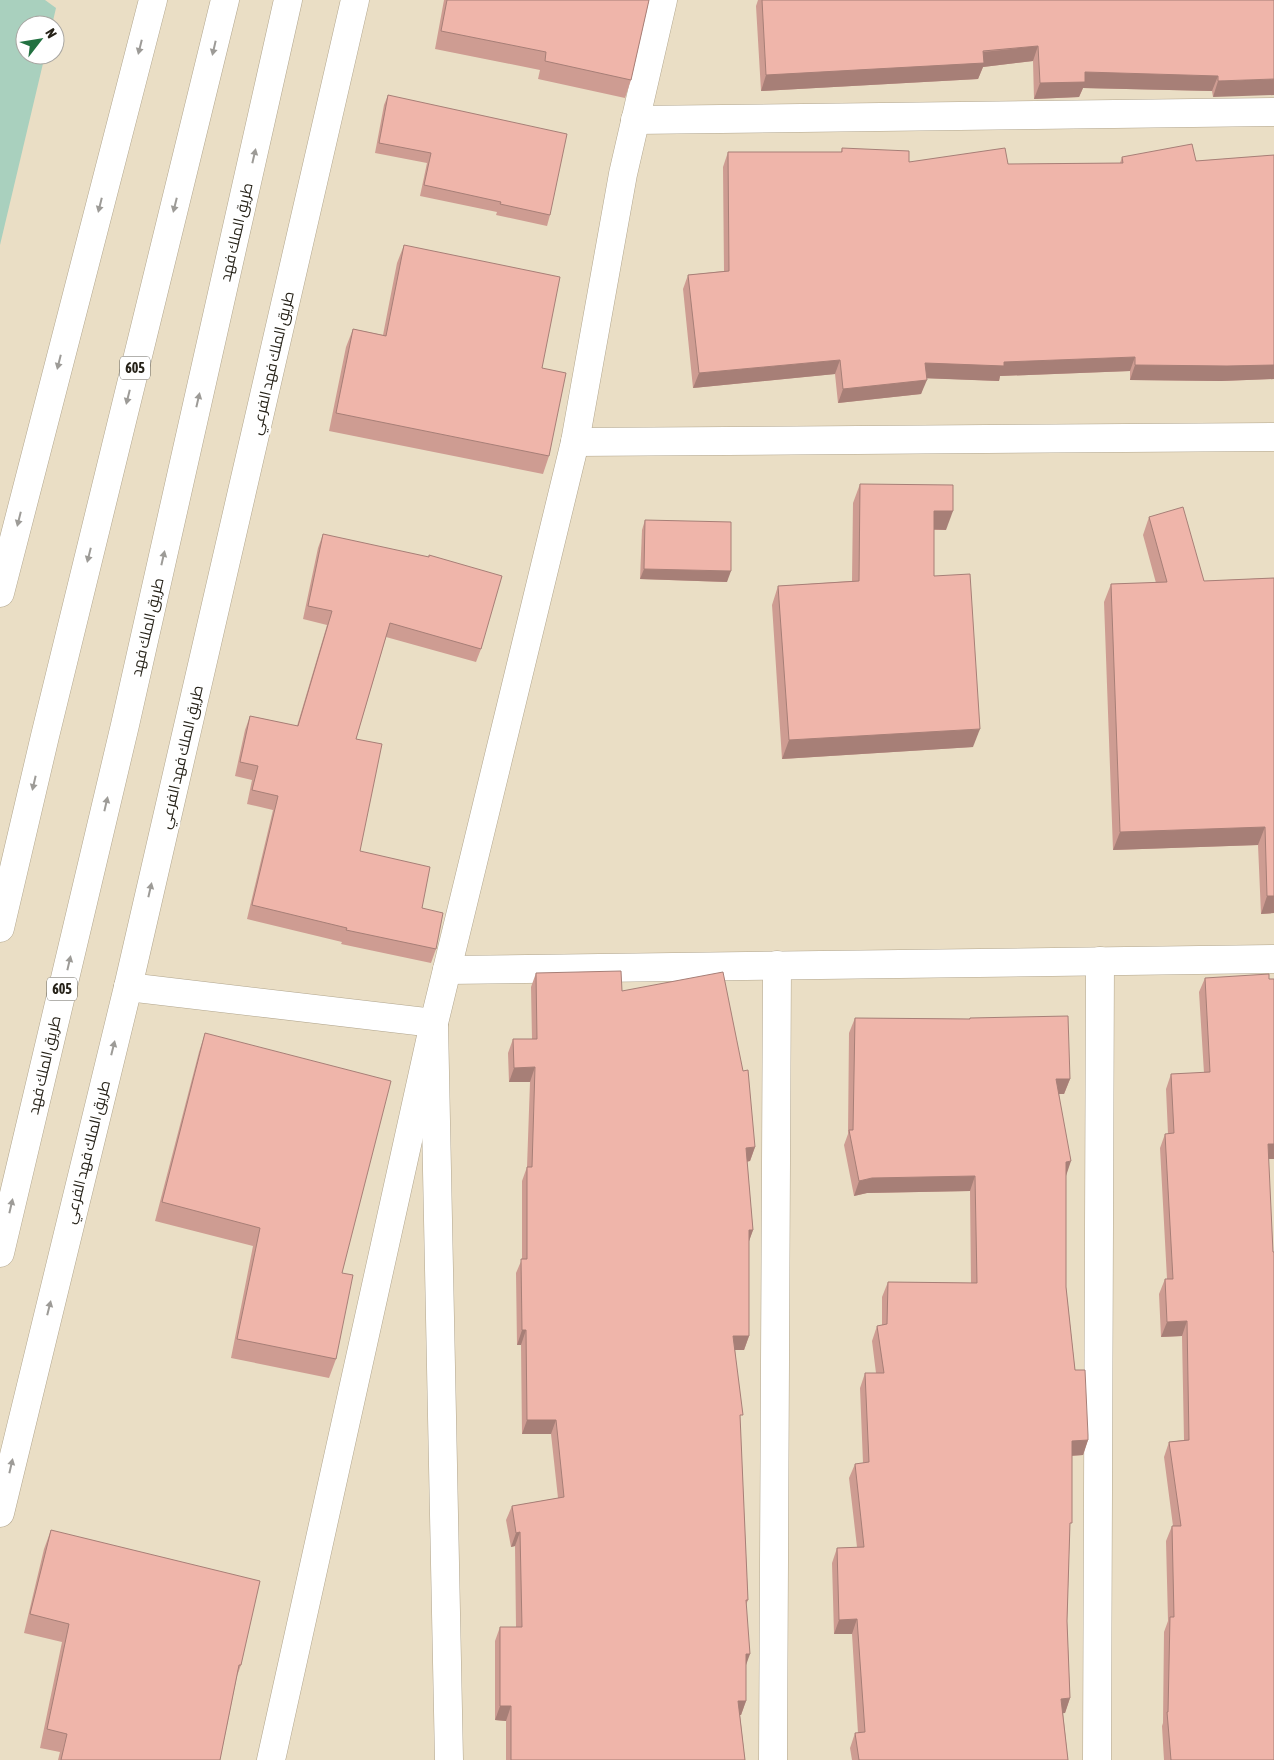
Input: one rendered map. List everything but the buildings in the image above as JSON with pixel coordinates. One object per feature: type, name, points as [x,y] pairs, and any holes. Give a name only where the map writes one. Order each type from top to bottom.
[{"type":"main road","points":[[0,593],[153,0]]},
{"type":"main road","name":"605","points":[[0,928],[45,736],[225,0]]},
{"type":"main road","name":"طريق الملك فهد","points":[[0,1253],[125,725],[290,0]]},
{"type":"main road","name":"طريق الملك فهد الفرعي","points":[[0,1513],[128,987],[355,0]]},
{"type":"main road","points":[[271,1760],[434,1022],[574,442],[622,174],[663,0]]},
{"type":"main road","points":[[635,120],[1274,112]]},
{"type":"main road","points":[[574,442],[1274,437]]},
{"type":"main road","points":[[447,970],[1274,959]]},
{"type":"main road","points":[[1098,1760],[1100,961]]},
{"type":"main road","points":[[773,1760],[776,965]]},
{"type":"main road","points":[[128,987],[434,1022]]},
{"type":"main road","points":[[434,1022],[449,1760]]},
{"type":"green space","points":[[0,0],[45,0],[56,8],[54,15],[15,15],[15,65],[43,65],[0,245]]}]
